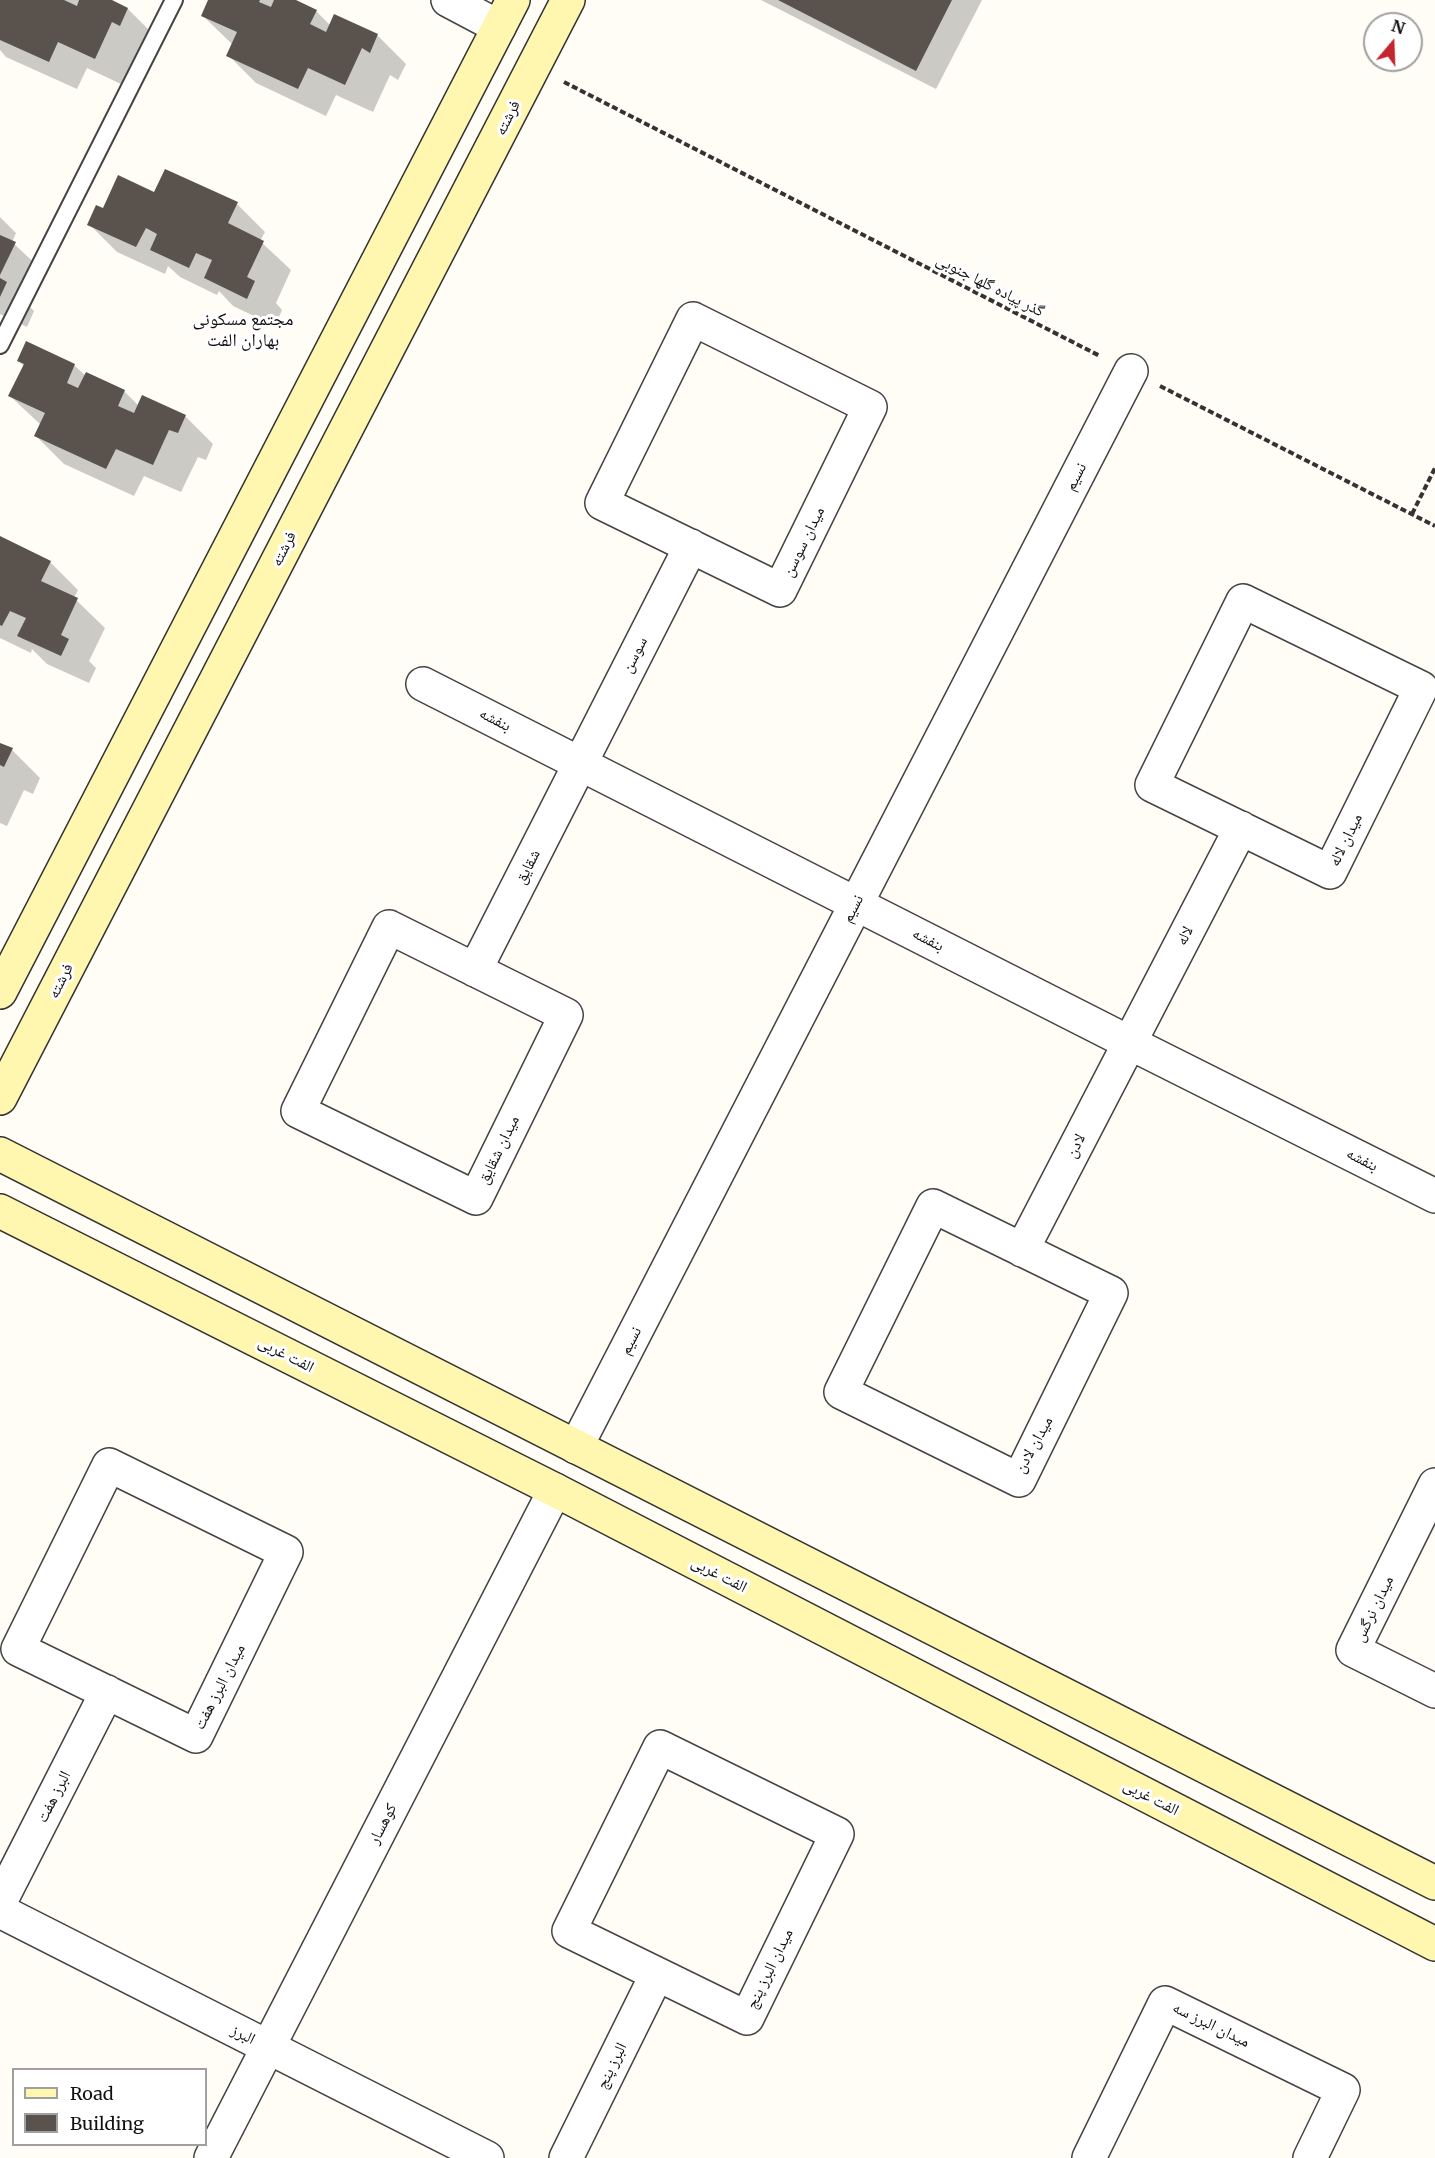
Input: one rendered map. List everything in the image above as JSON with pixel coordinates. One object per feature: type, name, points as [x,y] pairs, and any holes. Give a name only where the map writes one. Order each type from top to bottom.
[{"type":"main road","name":"فرشته","points":[[0,1098],[568,0]]},
{"type":"main road","points":[[0,992],[506,13]]},
{"type":"main road","points":[[0,1154],[1435,1883]]},
{"type":"main road","name":"الفت غربی","points":[[0,1211],[555,1490],[1435,1944]]},
{"type":"street","points":[[448,0],[506,13]]},
{"type":"street","name":"میدان سوسن","points":[[693,319],[870,407],[780,590],[691,546],[602,503],[693,319]]},
{"type":"street","name":"نسیم","points":[[576,1448],[1131,371]]},
{"type":"street","name":"سوسن","points":[[580,763],[691,546]]},
{"type":"street","name":"میدان لاله","points":[[1243,601],[1421,688],[1330,872],[1241,828],[1152,785],[1243,601]]},
{"type":"street","name":"بنفشه","points":[[423,684],[1435,1196]]},
{"type":"street","name":"شقایق","points":[[476,970],[580,763]]},
{"type":"street","name":"لاله","points":[[1130,1043],[1241,828]]},
{"type":"street","name":"میدان شقایق","points":[[389,927],[476,970],[566,1015],[476,1198],[298,1111],[389,927]]},
{"type":"street","name":"لادن","points":[[1022,1250],[1130,1043]]},
{"type":"street","name":"میدان لادن","points":[[933,1206],[1022,1250],[1111,1293],[1019,1480],[841,1392],[933,1206]]},
{"type":"street","name":"میدان البرز هفت","points":[[109,1465],[286,1552],[196,1736],[107,1692],[18,1648],[109,1465]]},
{"type":"street","name":"میدان نرگس","points":[[1435,1485],[1353,1650],[1435,1690]]},
{"type":"street","name":"کوهسار","points":[[211,2158],[555,1490]]},
{"type":"street","name":"البرز هفت","points":[[0,1902],[107,1692]]},
{"type":"street","name":"میدان البرز پنج","points":[[660,1747],[837,1834],[747,2018],[657,1974],[569,1931],[660,1747]]},
{"type":"street","name":"البرز","points":[[0,1911],[487,2158]]},
{"type":"street","name":"البرز پنج","points":[[566,2158],[657,1974]]},
{"type":"street","name":"میدان البرز سه","points":[[1089,2158],[1165,2003],[1343,2090],[1310,2158]]},
{"type":"lane","points":[[0,345],[174,0]]},
{"type":"path","name":"گذر پیاده گلها جنوبی","points":[[534,67],[1435,526]]},
{"type":"path","points":[[1412,514],[1435,468]]},
{"type":"building","points":[[0,0],[64,0],[77,6],[79,0],[112,0],[128,8],[120,26],[112,22],[95,59],[58,42],[49,62],[0,40]]},
{"type":"building","points":[[208,0],[260,0],[259,2],[271,7],[274,0],[296,0],[317,10],[310,24],[326,32],[334,14],[378,34],[370,53],[362,48],[345,85],[308,68],[298,89],[226,56],[237,32],[201,16]]},
{"type":"building","points":[[778,0],[952,0],[916,71]]},
{"type":"building","points":[[165,169],[238,202],[228,223],[264,241],[247,277],[255,281],[247,299],[204,278],[212,260],[196,253],[189,268],[150,250],[157,234],[146,228],[136,247],[87,225],[96,205],[103,208],[118,175],[154,192]]},
{"type":"building","points":[[0,235],[16,242],[0,275]]},
{"type":"building","points":[[0,278],[7,282],[0,297]]},
{"type":"building","points":[[26,341],[75,364],[67,383],[78,388],[86,372],[125,390],[118,406],[134,413],[142,395],[186,415],[178,433],[169,430],[153,465],[116,449],[106,469],[34,436],[45,413],[8,396],[24,364],[17,361]]},
{"type":"building","points":[[0,536],[51,561],[41,581],[78,598],[61,635],[69,639],[61,656],[17,636],[26,618],[10,611],[2,626],[0,625]]},
{"type":"building","points":[[0,743],[13,748],[4,767],[0,765]]},
{"type":"district","name":"مجتمع مسکونی بهاران الفت","points":[[243,330]]}]
